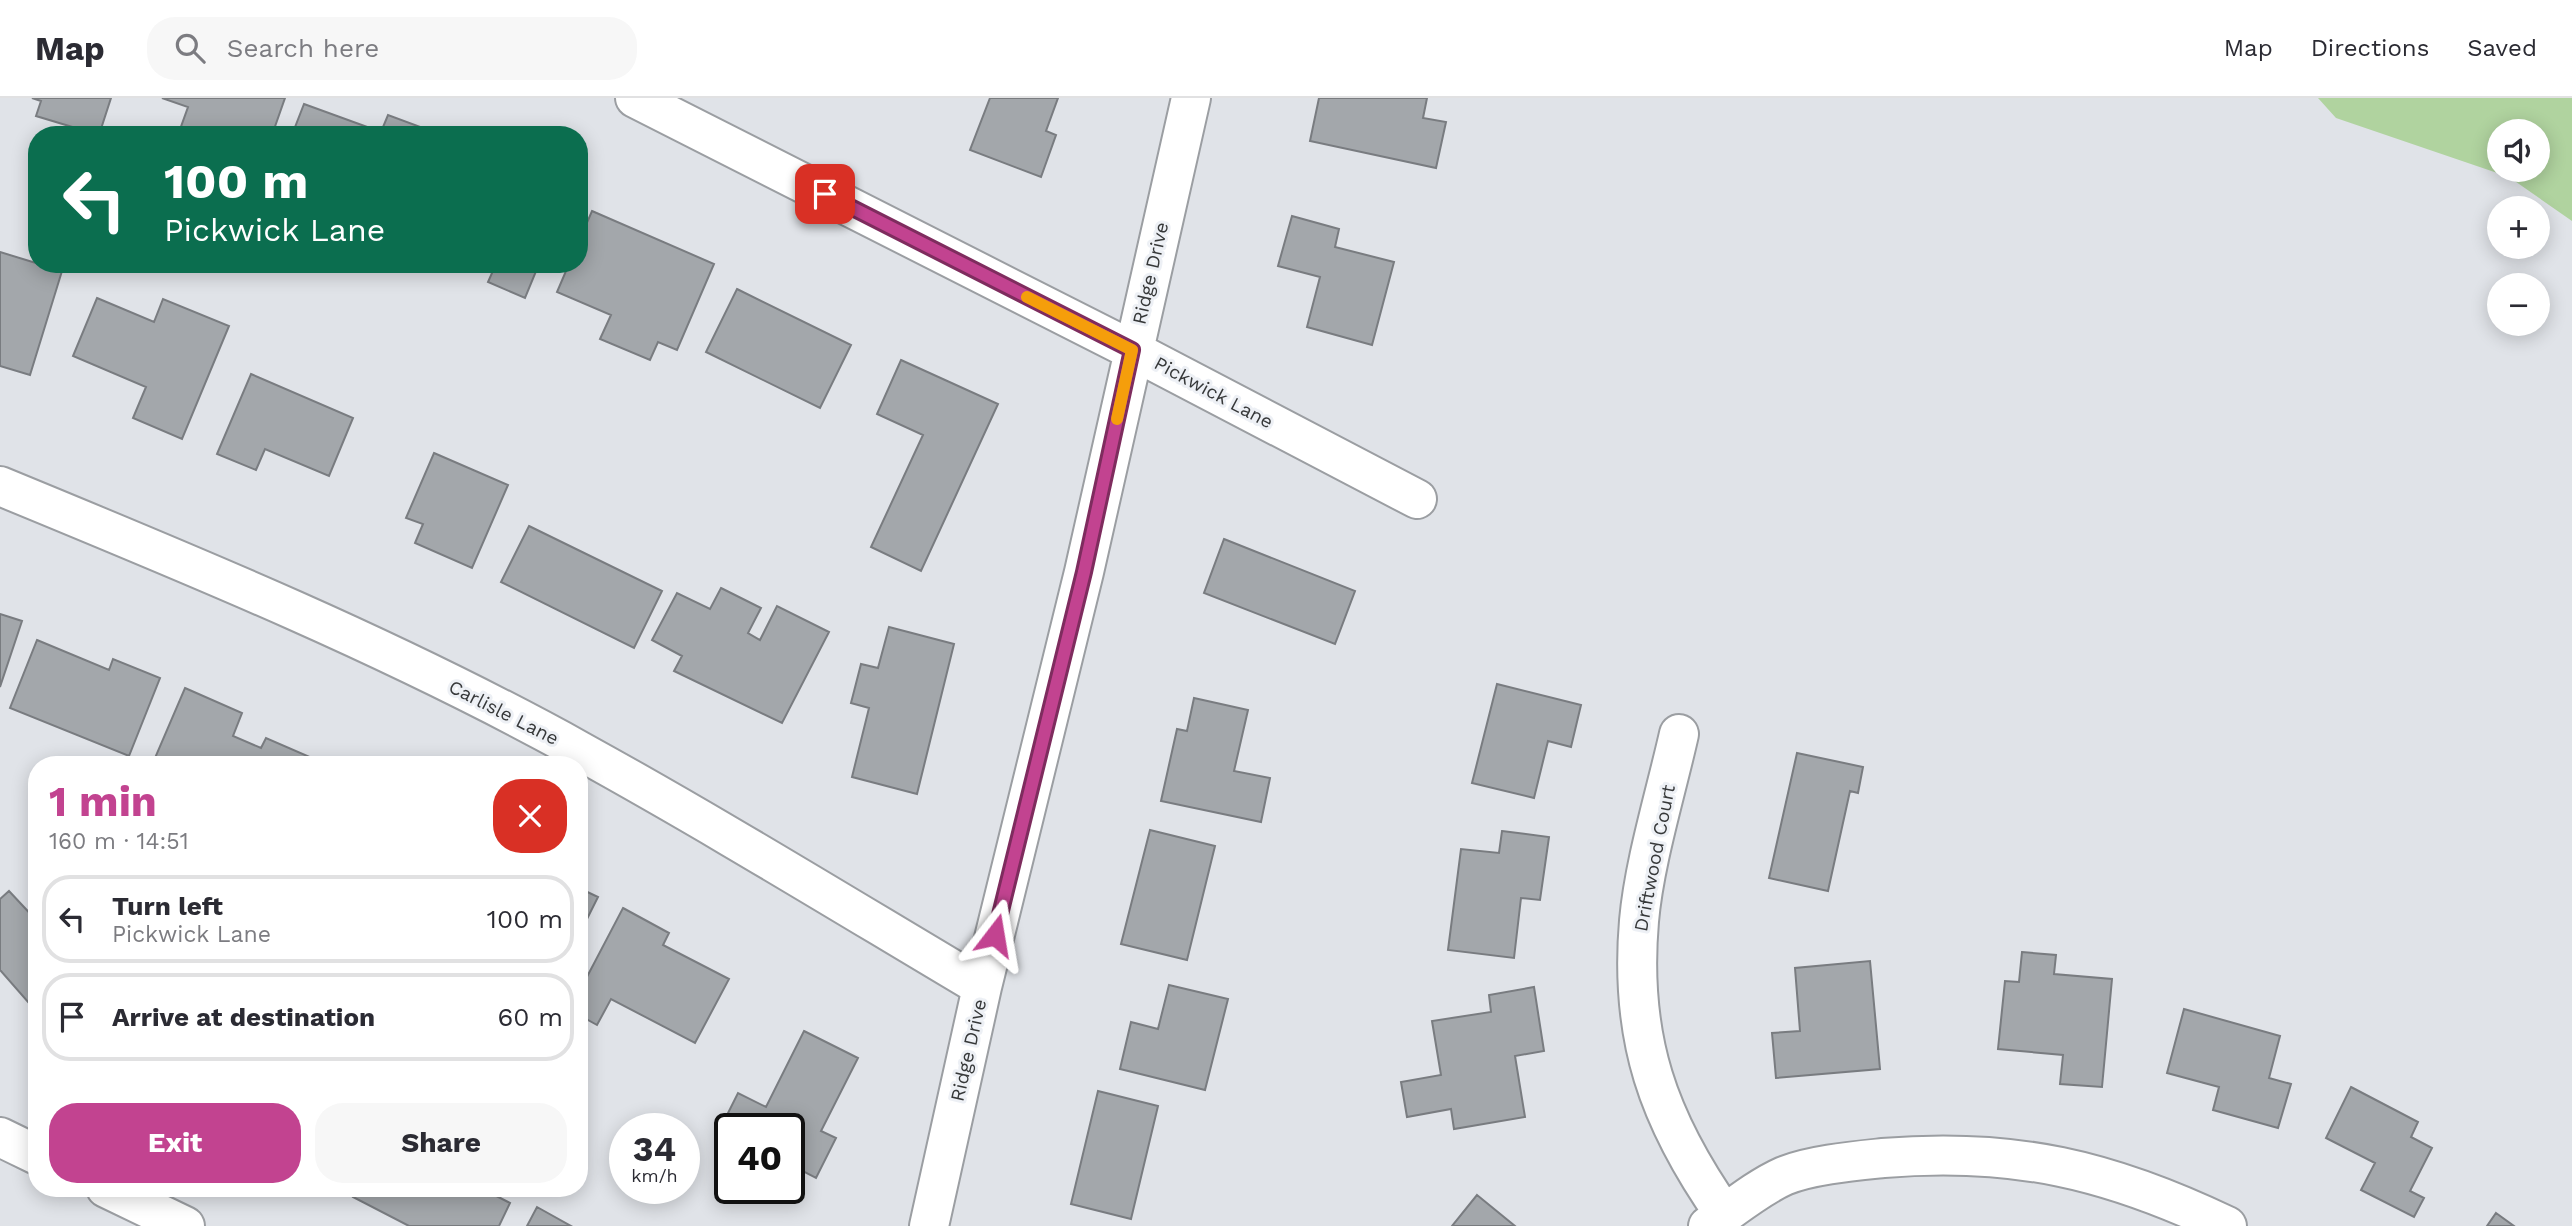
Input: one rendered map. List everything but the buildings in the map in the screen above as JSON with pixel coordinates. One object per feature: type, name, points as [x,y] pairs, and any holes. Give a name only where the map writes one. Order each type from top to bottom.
[{"type":"street","name":"Pickwick Lane","points":[[635,98],[1132,350],[1417,499]]},
{"type":"street","name":"Ridge Drive","points":[[929,1226],[982,987],[1084,572],[1191,98]]},
{"type":"street","name":"Carlisle Lane","points":[[0,486],[260,593],[498,709],[580,751],[982,987]]},
{"type":"street","name":"Driftwood Court","points":[[1679,734],[1641,908],[1637,988],[1645,1050],[1664,1112],[1716,1220]]},
{"type":"street","points":[[0,1137],[28,1151]]},
{"type":"street","points":[[1716,1220],[1784,1176],[1856,1160],[1930,1154],[2010,1157],[2095,1173],[2165,1196],[2227,1226]]},
{"type":"street","points":[[125,1197],[185,1226]]},
{"type":"green space","points":[[2318,98],[2572,98],[2572,221],[2550,206],[2550,196],[2536,196],[2516,182],[2550,182],[2550,119],[2487,119],[2487,169],[2336,118]]},
{"type":"slow traffic","points":[[1027,297],[1132,350],[1117,419]]},
{"type":"route","points":[[825,194],[1132,350],[1084,572],[995,935]]}]
